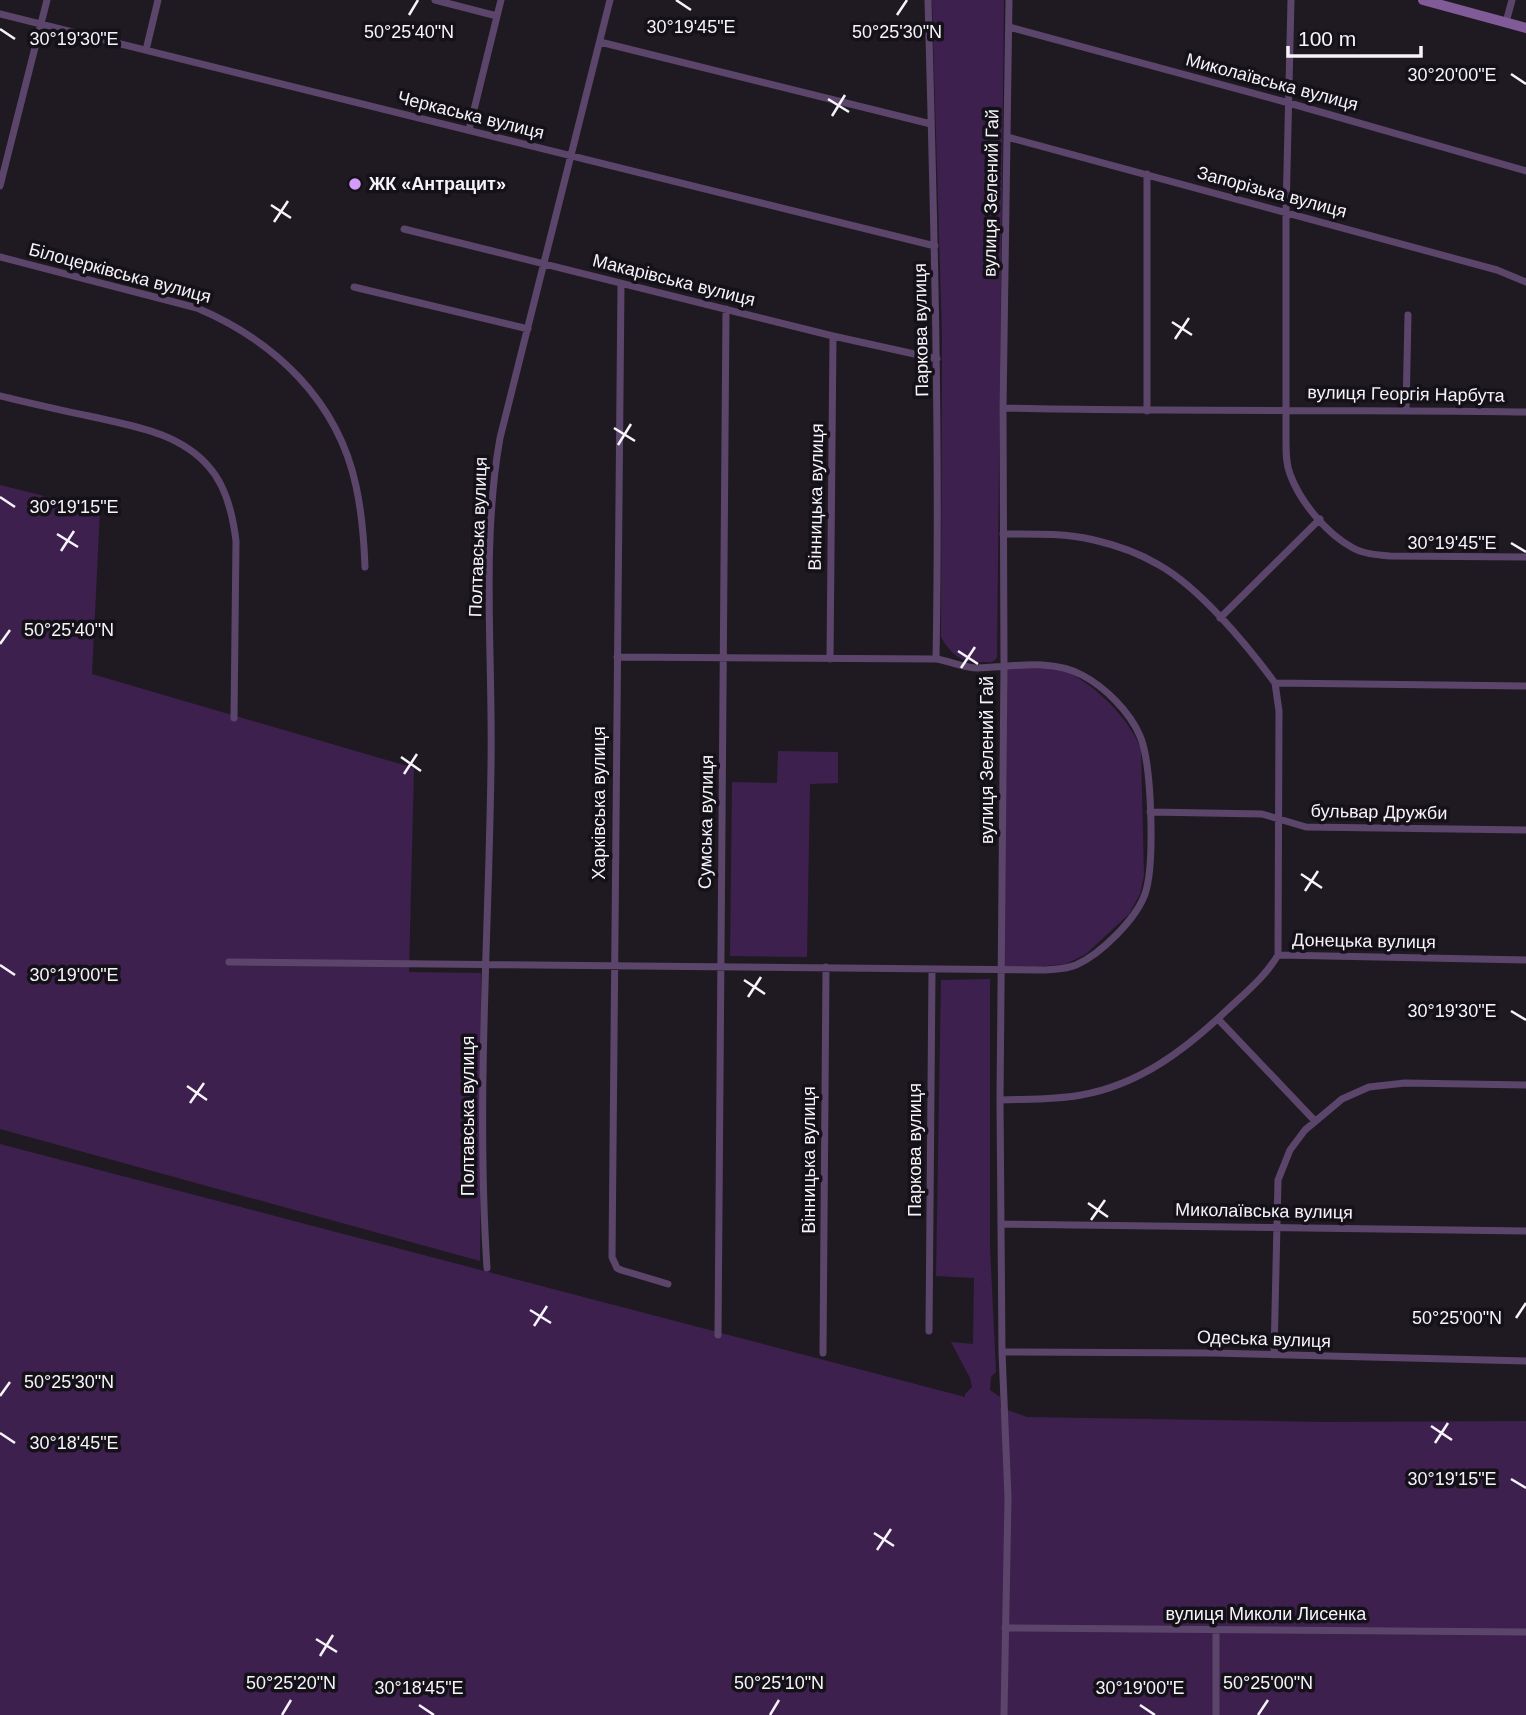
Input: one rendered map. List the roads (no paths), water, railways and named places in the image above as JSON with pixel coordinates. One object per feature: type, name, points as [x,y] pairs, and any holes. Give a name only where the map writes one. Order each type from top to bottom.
[{"type":"main road","points":[[1423,0],[1526,28]]},
{"type":"street","points":[[0,186],[47,0]]},
{"type":"street","points":[[146,50],[158,0]]},
{"type":"street","points":[[435,0],[497,16]]},
{"type":"street","points":[[469,130],[501,0]]},
{"type":"street","name":"Полтавська вулиця","points":[[487,1268],[483,1216],[485,964],[491,765],[492,493],[500,438],[610,0]]},
{"type":"street","name":"Паркова вулиця","points":[[928,0],[939,507],[936,659]]},
{"type":"street","name":"вулиця Зелений Гай","points":[[1004,1715],[1008,1498],[1002,1352],[1000,1100],[1004,664],[1003,408],[1009,0]]},
{"type":"street","name":"вулиця Георгія Нарбута","points":[[1286,409],[1286,212],[1291,0]]},
{"type":"street","points":[[1506,22],[1512,0]]},
{"type":"street","name":"Черкаська вулиця","points":[[0,14],[935,246]]},
{"type":"street","name":"Миколаївська вулиця","points":[[1009,27],[1526,171]]},
{"type":"street","points":[[600,42],[931,124]]},
{"type":"street","name":"Запорізька вулиця","points":[[1007,137],[1497,270],[1526,282]]},
{"type":"street","points":[[1147,174],[1147,411]]},
{"type":"street","name":"Макарівська вулиця","points":[[404,229],[833,336],[937,359]]},
{"type":"street","name":"Білоцерківська вулиця","points":[[0,257],[197,308],[249,335],[287,363],[322,404],[341,439],[356,484],[363,524],[365,567]]},
{"type":"street","name":"Харківська вулиця","points":[[621,284],[611,1257],[621,1270],[668,1284]]},
{"type":"street","points":[[354,288],[528,330]]},
{"type":"street","name":"Сумська вулиця","points":[[718,1335],[726,309]]},
{"type":"street","points":[[1406,410],[1408,315]]},
{"type":"street","name":"Вінницька вулиця","points":[[830,659],[833,336]]},
{"type":"street","points":[[0,396],[160,434],[196,454],[212,469],[233,517],[236,541],[234,718]]},
{"type":"street","name":"вулиця Георгія Нарбута","points":[[1003,408],[1526,412]]},
{"type":"street","points":[[1286,409],[1289,472],[1298,490],[1320,519],[1352,547],[1370,554],[1390,556],[1526,557]]},
{"type":"street","points":[[1220,618],[1320,519]]},
{"type":"street","points":[[1003,534],[1068,536],[1117,547],[1143,557],[1168,571],[1190,589],[1220,618],[1275,683],[1279,711],[1278,955]]},
{"type":"street","points":[[229,962],[1045,970],[1075,966],[1096,952],[1137,911],[1149,878],[1150,812],[1144,748],[1140,735],[1123,710],[1094,682],[1080,673],[1048,666],[1004,664],[970,667],[936,659],[617,657]]},
{"type":"street","points":[[1275,683],[1526,686]]},
{"type":"street","name":"бульвар Дружби","points":[[1150,812],[1262,814],[1306,827],[1526,830]]},
{"type":"street","name":"Донецька вулиця","points":[[1000,1100],[1078,1096],[1123,1084],[1167,1060],[1217,1019],[1263,975],[1278,955],[1526,960]]},
{"type":"street","name":"Вінницька вулиця","points":[[823,1353],[826,967]]},
{"type":"street","name":"Паркова вулиця","points":[[929,1331],[932,969]]},
{"type":"street","points":[[1217,1019],[1315,1121]]},
{"type":"street","points":[[1274,1355],[1278,1180],[1283,1164],[1297,1139],[1342,1099],[1354,1092],[1385,1084],[1526,1085]]},
{"type":"street","name":"Миколаївська вулиця","points":[[1001,1224],[1526,1231]]},
{"type":"street","name":"Одеська вулиця","points":[[1002,1352],[1526,1361]]},
{"type":"street","name":"вулиця Миколи Лисенка","points":[[1005,1628],[1526,1632]]},
{"type":"street","points":[[1216,1630],[1216,1715]]},
{"type":"place","name":"ЖК «Антрацит»","points":[[355,184]]}]
